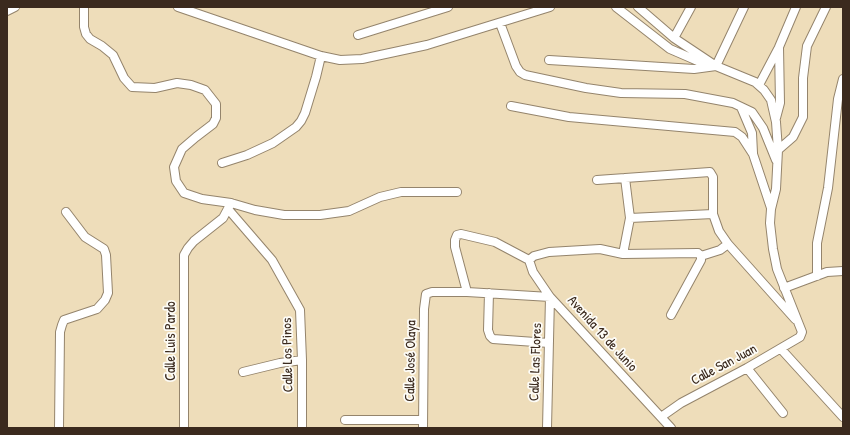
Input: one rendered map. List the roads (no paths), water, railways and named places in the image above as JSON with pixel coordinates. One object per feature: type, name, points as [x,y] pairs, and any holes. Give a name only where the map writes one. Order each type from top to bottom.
[{"type":"street","points":[[7,11],[15,7]]},
{"type":"street","points":[[84,7],[84,27],[86,34],[90,39],[113,55],[124,78],[132,87],[155,88],[177,83],[192,85],[205,90],[216,104],[216,118],[213,124],[182,149],[174,167],[176,181],[184,193],[229,206],[284,215],[320,215],[349,211],[380,197],[401,192],[457,192]]},
{"type":"street","points":[[178,7],[321,56],[340,60],[362,59],[427,45],[544,8]]},
{"type":"street","points":[[358,35],[448,7]]},
{"type":"street","points":[[616,7],[670,49],[700,62],[716,66],[755,82],[764,90],[771,100],[776,122],[778,150],[776,189],[771,209],[770,223],[773,249],[777,269],[799,324]]},
{"type":"street","points":[[638,7],[674,38],[716,66]]},
{"type":"street","points":[[674,38],[691,7]]},
{"type":"street","points":[[716,66],[744,7]]},
{"type":"street","points":[[759,85],[779,47],[796,7]]},
{"type":"street","points":[[778,150],[793,137],[803,117],[803,78],[807,46],[826,7]]},
{"type":"street","points":[[500,23],[516,66],[520,72],[525,75],[586,88],[621,93],[685,94],[733,103],[752,112],[763,128],[778,162]]},
{"type":"street","points":[[776,122],[780,103],[779,47]]},
{"type":"street","points":[[222,163],[247,155],[273,143],[296,127],[305,113],[321,56]]},
{"type":"street","points":[[549,60],[694,69],[716,66]]},
{"type":"street","points":[[817,276],[817,243],[828,188],[838,99],[843,79]]},
{"type":"street","points":[[511,106],[569,117],[735,132],[742,137],[753,154],[771,209]]},
{"type":"street","points":[[741,107],[752,132],[753,154]]},
{"type":"street","points":[[598,180],[710,172],[713,177],[713,214],[719,231],[728,244],[799,324]]},
{"type":"street","points":[[623,254],[630,218],[625,178]]},
{"type":"street","name":"Calle Luis Pardo","points":[[184,428],[184,255],[194,241],[223,218],[229,206]]},
{"type":"street","name":"Calle Los Pinos","points":[[229,206],[272,260],[300,310],[302,428]]},
{"type":"street","points":[[59,428],[60,332],[62,325],[64,320],[97,309],[105,300],[108,293],[106,255],[104,249],[85,237],[66,212]]},
{"type":"street","points":[[630,218],[713,214]]},
{"type":"street","points":[[467,292],[455,247],[455,240],[457,236],[461,234],[495,242],[529,260],[534,272],[550,297]]},
{"type":"street","points":[[529,260],[534,256],[556,252],[600,250],[623,254],[698,253],[701,256],[720,250],[728,244]]},
{"type":"street","points":[[671,315],[701,260],[701,256]]},
{"type":"street","points":[[784,288],[827,272],[843,271]]},
{"type":"street","name":"Avenida 13 de Junio","points":[[426,294],[432,292],[467,292],[550,297],[670,428]]},
{"type":"street","points":[[488,293],[488,330],[493,339],[549,343]]},
{"type":"street","name":"Calle José Olaya","points":[[423,424],[424,309],[426,294]]},
{"type":"street","name":"Calle Las Flores","points":[[547,428],[550,297]]},
{"type":"street","name":"Calle San Juan","points":[[661,417],[681,403],[800,338],[802,332],[799,324]]},
{"type":"street","points":[[780,349],[843,417]]},
{"type":"street","points":[[243,372],[302,360]]},
{"type":"street","points":[[747,368],[783,413]]},
{"type":"street","points":[[345,420],[423,424]]}]
